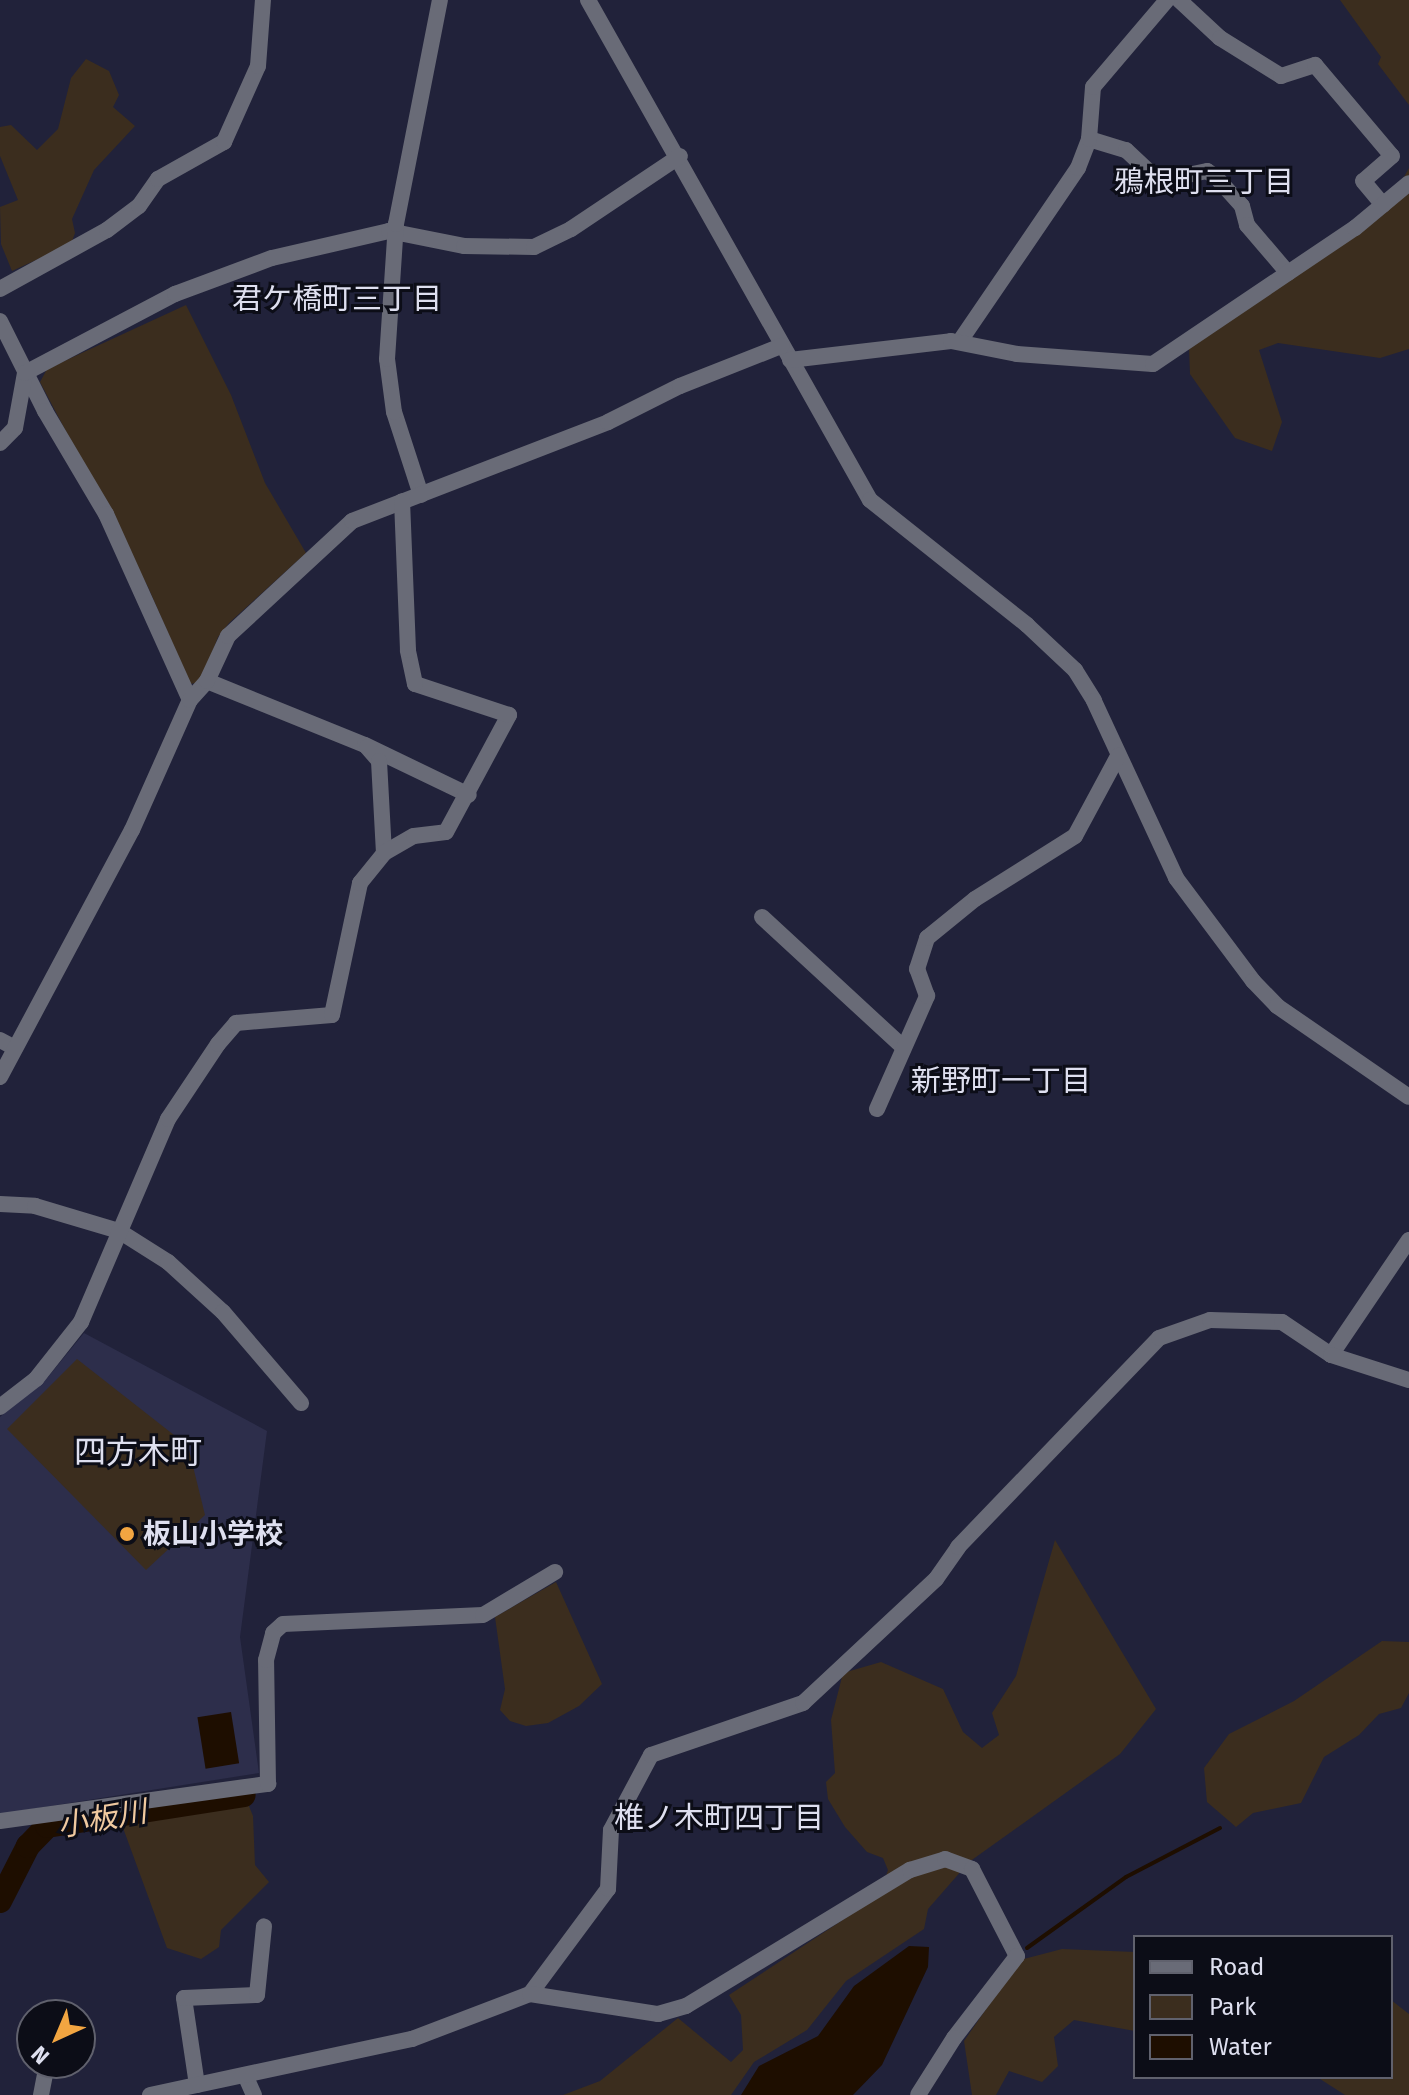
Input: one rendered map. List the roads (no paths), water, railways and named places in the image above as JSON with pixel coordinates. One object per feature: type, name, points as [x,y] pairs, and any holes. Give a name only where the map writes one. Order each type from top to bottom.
[{"type":"street","points":[[0,289],[107,230],[139,206],[158,179],[224,142],[258,66],[263,0]]},
{"type":"street","points":[[421,495],[387,385],[397,233],[413,120],[440,0]]},
{"type":"street","points":[[588,0],[680,156],[849,467],[882,514],[1061,656],[1094,701],[1176,878],[1253,981],[1277,1006],[1409,1097]]},
{"type":"street","points":[[960,341],[1078,168],[1089,139],[1093,87],[1167,0]]},
{"type":"street","points":[[1179,0],[1220,38],[1281,76],[1315,65],[1392,156],[1363,181],[1383,205]]},
{"type":"street","points":[[1089,139],[1126,150],[1159,181],[1207,171],[1216,177],[1242,206],[1247,225],[1288,273]]},
{"type":"street","points":[[0,443],[15,428],[25,373],[69,346],[221,276],[331,242],[397,233],[464,246],[534,247],[571,229],[680,156]]},
{"type":"street","points":[[0,1077],[8,1044],[132,830],[190,700],[207,681],[228,636],[352,521],[608,422],[680,386],[785,353],[960,341],[1017,354],[1153,364],[1288,273],[1409,183]]},
{"type":"street","points":[[0,321],[25,373],[106,514],[190,700]]},
{"type":"street","points":[[0,1407],[36,1379],[81,1322],[168,1119],[236,1023],[332,1015],[360,883],[384,853],[414,836],[446,832],[469,795],[509,715],[415,684],[408,650],[402,501]]},
{"type":"street","points":[[207,681],[365,745],[469,795]]},
{"type":"street","points":[[365,745],[379,761],[384,853]]},
{"type":"street","points":[[877,1109],[927,996],[917,959],[927,938],[975,899],[1075,836],[1118,756]]},
{"type":"street","points":[[762,917],[903,1047]]},
{"type":"street","points":[[0,1204],[35,1206],[119,1231],[168,1262],[223,1312],[301,1403]]},
{"type":"street","points":[[1331,1355],[1409,1240]]},
{"type":"street","points":[[530,1994],[608,1889],[611,1830],[651,1755],[803,1703],[936,1579],[958,1547],[1159,1338],[1210,1320],[1255,1318],[1282,1322],[1331,1355],[1409,1380]]},
{"type":"street","points":[[0,1821],[268,1784],[266,1660],[273,1633],[283,1624],[483,1615],[555,1572]]},
{"type":"street","points":[[150,2095],[412,2039],[530,1994],[658,2014],[686,2006],[910,1870],[945,1859],[972,1869],[1017,1956],[954,2038],[918,2095]]},
{"type":"street","points":[[197,2085],[184,1998],[257,1995],[264,1926]]},
{"type":"street","points":[[245,2075],[254,2095]]},
{"type":"water","points":[[231,1712],[239,1763],[206,1769],[197,1717]]},
{"type":"water","points":[[909,1946],[929,1947],[928,1967],[882,2065],[853,2095],[741,2095],[759,2066],[818,2036],[854,1986]]},
{"type":"waterway","name":"小板川","points":[[0,1901],[28,1846],[47,1826],[244,1795]]},
{"type":"waterway","points":[[1027,1948],[1126,1877],[1220,1828]]},
{"type":"place","name":"板山小学校","points":[[127,1534]]},
{"type":"district","name":"鴉根町三丁目","points":[[1204,182]]},
{"type":"district","name":"君ケ橋町三丁目","points":[[337,299]]},
{"type":"district","name":"新野町一丁目","points":[[1001,1081]]},
{"type":"district","name":"四方木町","points":[[138,1452]]},
{"type":"district","name":"椎ノ木町四丁目","points":[[719,1818]]}]
